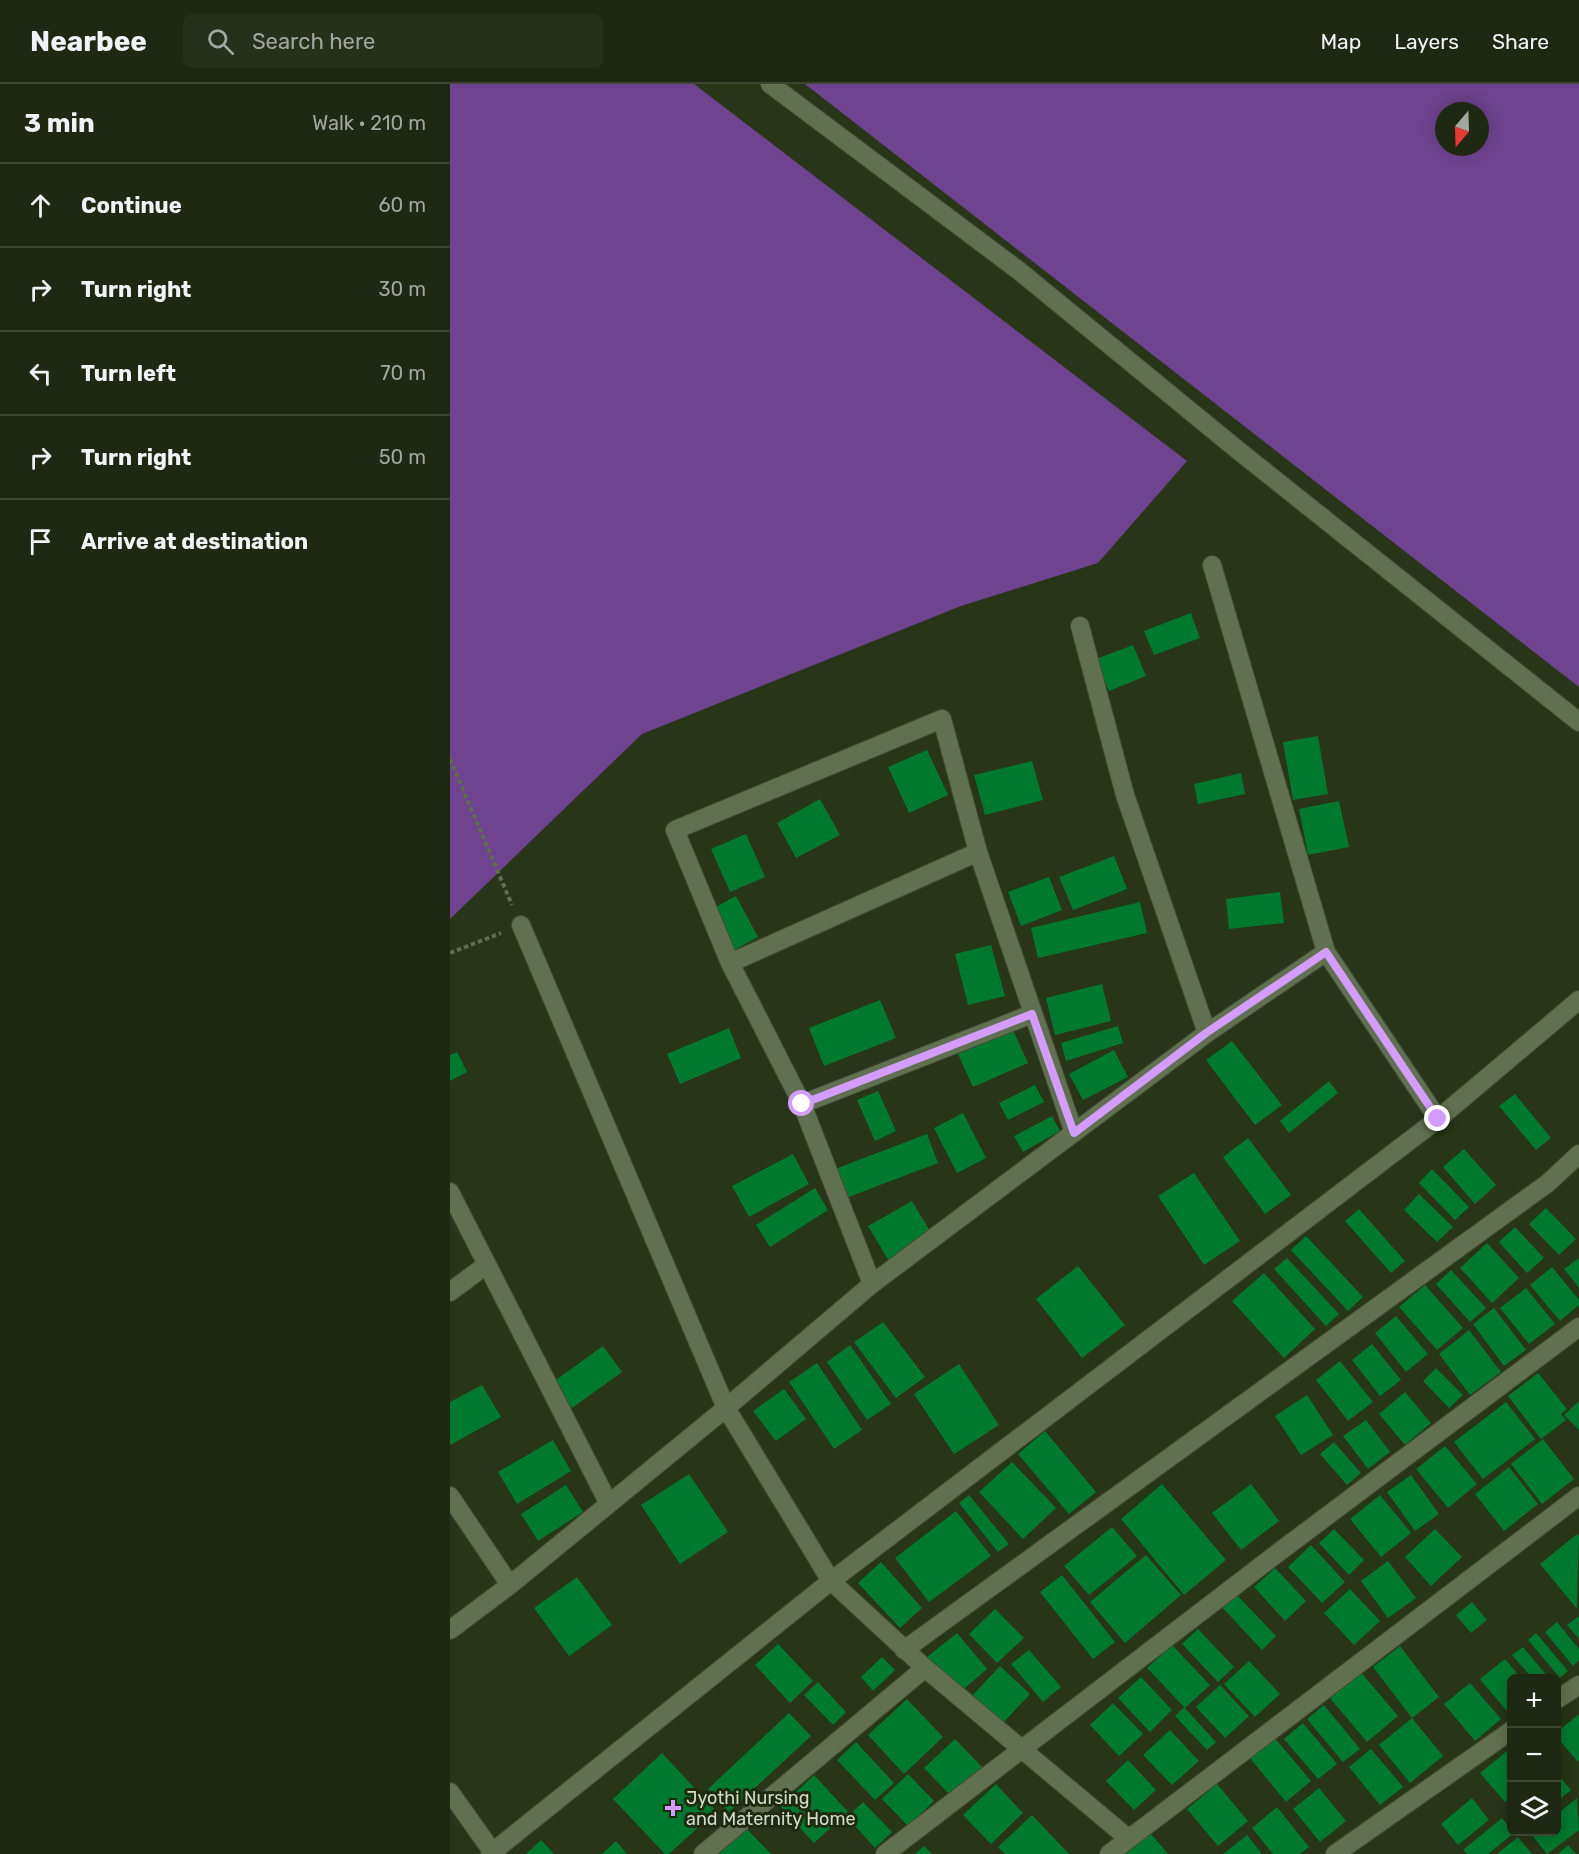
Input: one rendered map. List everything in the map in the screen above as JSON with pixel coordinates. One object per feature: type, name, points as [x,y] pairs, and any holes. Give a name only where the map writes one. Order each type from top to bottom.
[{"type":"street","points":[[770,84],[1018,270],[1239,451],[1579,723]]},
{"type":"street","points":[[1212,565],[1326,952],[1438,1119]]},
{"type":"street","points":[[1080,626],[1125,795],[1206,1033]]},
{"type":"street","points":[[872,1284],[802,1104],[730,963],[675,830],[942,718],[978,852],[1074,1133]]},
{"type":"street","points":[[730,963],[978,852]]},
{"type":"street","points":[[520,926],[726,1408],[831,1581],[924,1668],[1129,1839]]},
{"type":"street","points":[[450,1630],[510,1585],[609,1504],[872,1284],[1206,1033],[1326,952]]},
{"type":"street","points":[[450,1792],[492,1853],[831,1581],[1438,1119],[1579,1000]]},
{"type":"street","points":[[802,1104],[1032,1014]]},
{"type":"street","points":[[904,1650],[1548,1183],[1579,1154]]},
{"type":"street","points":[[450,1192],[609,1504]]},
{"type":"street","points":[[450,1292],[486,1266]]},
{"type":"street","points":[[885,1854],[1282,1549],[1579,1327]]},
{"type":"street","points":[[450,1496],[510,1585]]},
{"type":"street","points":[[1109,1854],[1579,1496]]},
{"type":"street","points":[[703,1854],[924,1668]]},
{"type":"street","points":[[1561,1697],[1579,1685]]},
{"type":"street","points":[[1335,1854],[1507,1734]]},
{"type":"path","points":[[450,759],[520,926],[450,953]]},
{"type":"shaded area","points":[[450,84],[694,84],[1187,461],[1098,563],[961,606],[642,734],[450,919]]},
{"type":"shaded area","points":[[805,84],[1579,84],[1579,687]]},
{"type":"building","points":[[1191,613],[1200,638],[1154,655],[1144,631]]},
{"type":"building","points":[[1133,645],[1146,676],[1109,691],[1096,659]]},
{"type":"building","points":[[1318,736],[1328,794],[1293,800],[1283,742]]},
{"type":"building","points":[[927,750],[948,795],[909,813],[888,767]]},
{"type":"building","points":[[1032,761],[1043,800],[985,815],[974,775]]},
{"type":"building","points":[[1241,773],[1245,794],[1198,804],[1194,784]]},
{"type":"building","points":[[820,799],[840,835],[796,858],[777,823]]},
{"type":"building","points":[[1339,801],[1349,847],[1308,855],[1299,809]]},
{"type":"building","points":[[746,834],[765,877],[730,892],[711,849]]},
{"type":"building","points":[[1114,856],[1127,889],[1073,910],[1059,877]]},
{"type":"building","points":[[1049,877],[1062,910],[1021,926],[1008,892]]},
{"type":"building","points":[[1280,892],[1284,923],[1229,929],[1226,899]]},
{"type":"building","points":[[736,896],[758,937],[731,952],[708,911]]},
{"type":"building","points":[[1140,902],[1147,933],[1038,958],[1031,928]]},
{"type":"building","points":[[991,945],[1005,996],[968,1005],[955,954]]},
{"type":"building","points":[[1102,984],[1111,1021],[1055,1035],[1046,998]]},
{"type":"building","points":[[880,1000],[896,1038],[824,1066],[809,1028]]},
{"type":"building","points":[[1118,1026],[1123,1043],[1066,1061],[1061,1043]]},
{"type":"building","points":[[729,1028],[741,1058],[680,1084],[667,1054]]},
{"type":"building","points":[[1013,1030],[1028,1063],[973,1087],[958,1054]]},
{"type":"building","points":[[1232,1041],[1282,1105],[1255,1125],[1206,1060]]},
{"type":"building","points":[[1114,1050],[1128,1077],[1083,1100],[1069,1074]]},
{"type":"building","points":[[457,1052],[467,1072],[450,1081],[450,1055]]},
{"type":"building","points":[[1329,1081],[1338,1093],[1289,1133],[1280,1121]]},
{"type":"building","points":[[1035,1085],[1044,1102],[1008,1120],[999,1103]]},
{"type":"building","points":[[878,1091],[896,1131],[875,1141],[857,1100]]},
{"type":"building","points":[[1515,1094],[1551,1138],[1536,1150],[1499,1106]]},
{"type":"building","points":[[963,1113],[986,1158],[957,1173],[934,1128]]},
{"type":"building","points":[[1052,1116],[1060,1131],[1023,1152],[1014,1136]]},
{"type":"building","points":[[927,1134],[938,1163],[846,1198],[835,1169]]},
{"type":"building","points":[[1248,1138],[1291,1195],[1265,1214],[1223,1157]]},
{"type":"building","points":[[1464,1149],[1496,1185],[1475,1204],[1443,1167]]},
{"type":"building","points":[[793,1154],[809,1184],[749,1217],[732,1186]]},
{"type":"building","points":[[1432,1169],[1469,1207],[1455,1220],[1419,1183]]},
{"type":"building","points":[[1194,1173],[1240,1241],[1204,1265],[1158,1196]]},
{"type":"building","points":[[815,1188],[828,1210],[770,1247],[756,1225]]},
{"type":"building","points":[[1419,1194],[1453,1227],[1437,1242],[1404,1210]]},
{"type":"building","points":[[912,1201],[933,1236],[889,1261],[868,1226]]},
{"type":"building","points":[[1546,1208],[1576,1239],[1559,1255],[1529,1224]]},
{"type":"building","points":[[1359,1209],[1405,1261],[1391,1273],[1345,1221]]},
{"type":"building","points":[[1515,1227],[1544,1258],[1527,1273],[1499,1242]]},
{"type":"building","points":[[1306,1236],[1363,1297],[1348,1311],[1291,1250]]},
{"type":"building","points":[[1487,1243],[1519,1278],[1492,1303],[1460,1268]]},
{"type":"building","points":[[1287,1258],[1339,1314],[1326,1326],[1274,1269]]},
{"type":"building","points":[[1579,1258],[1579,1288],[1564,1269]]},
{"type":"building","points":[[1078,1266],[1125,1325],[1082,1358],[1036,1299]]},
{"type":"building","points":[[1552,1267],[1579,1300],[1579,1305],[1560,1321],[1530,1285]]},
{"type":"building","points":[[1451,1270],[1486,1308],[1470,1322],[1436,1284]]},
{"type":"building","points":[[1264,1273],[1315,1329],[1284,1358],[1232,1301]]},
{"type":"building","points":[[1425,1285],[1463,1328],[1437,1350],[1399,1307]]},
{"type":"building","points":[[1526,1288],[1555,1324],[1529,1344],[1500,1308]]},
{"type":"building","points":[[1494,1308],[1526,1350],[1504,1366],[1473,1324]]},
{"type":"building","points":[[1396,1316],[1428,1354],[1406,1372],[1375,1333]]},
{"type":"building","points":[[883,1322],[925,1377],[896,1398],[854,1342]]},
{"type":"building","points":[[1469,1330],[1501,1372],[1470,1395],[1439,1354]]},
{"type":"building","points":[[1372,1344],[1401,1380],[1380,1396],[1352,1360]]},
{"type":"building","points":[[850,1345],[891,1404],[867,1420],[827,1362]]},
{"type":"building","points":[[603,1346],[622,1372],[572,1408],[553,1382]]},
{"type":"building","points":[[1340,1361],[1373,1402],[1348,1421],[1316,1380]]},
{"type":"building","points":[[817,1363],[862,1430],[834,1449],[789,1382]]},
{"type":"building","points":[[959,1364],[999,1425],[954,1454],[914,1394]]},
{"type":"building","points":[[1436,1368],[1463,1395],[1449,1408],[1423,1381]]},
{"type":"building","points":[[1538,1373],[1567,1409],[1561,1414],[1566,1420],[1541,1439],[1508,1396]]},
{"type":"building","points":[[482,1385],[501,1417],[450,1445],[450,1402]]},
{"type":"building","points":[[784,1389],[806,1419],[776,1441],[753,1411]]},
{"type":"building","points":[[1405,1392],[1431,1423],[1405,1445],[1379,1414]]},
{"type":"building","points":[[1307,1395],[1333,1435],[1301,1455],[1275,1416]]},
{"type":"building","points":[[1579,1401],[1579,1430],[1564,1415]]},
{"type":"building","points":[[1506,1402],[1535,1439],[1483,1479],[1454,1442]]},
{"type":"building","points":[[1366,1420],[1390,1452],[1368,1469],[1343,1436]]},
{"type":"building","points":[[1045,1431],[1096,1492],[1069,1514],[1018,1454]]},
{"type":"building","points":[[1543,1439],[1574,1479],[1542,1504],[1511,1464]]},
{"type":"building","points":[[553,1440],[571,1471],[517,1504],[498,1472]]},
{"type":"building","points":[[1334,1442],[1361,1473],[1347,1485],[1320,1454]]},
{"type":"building","points":[[1445,1446],[1477,1484],[1448,1508],[1416,1469]]},
{"type":"building","points":[[1012,1462],[1056,1508],[1023,1539],[979,1492]]},
{"type":"building","points":[[1509,1467],[1538,1504],[1504,1531],[1475,1494]]},
{"type":"building","points":[[689,1474],[728,1532],[680,1564],[641,1505]]},
{"type":"building","points":[[1411,1475],[1439,1514],[1415,1531],[1387,1492]]},
{"type":"building","points":[[1162,1484],[1226,1560],[1184,1595],[1121,1519]]},
{"type":"building","points":[[1251,1484],[1279,1521],[1241,1550],[1212,1513]]},
{"type":"building","points":[[566,1485],[583,1512],[538,1541],[521,1514]]},
{"type":"building","points":[[969,1495],[1009,1544],[998,1552],[959,1503]]},
{"type":"building","points":[[1380,1495],[1411,1533],[1381,1557],[1350,1519]]},
{"type":"building","points":[[956,1511],[991,1556],[929,1602],[895,1558]]},
{"type":"building","points":[[1112,1527],[1137,1556],[1089,1595],[1064,1566]]},
{"type":"building","points":[[1334,1529],[1364,1560],[1349,1575],[1319,1543]]},
{"type":"building","points":[[1435,1529],[1462,1557],[1431,1586],[1405,1557]]},
{"type":"building","points":[[1577,1534],[1579,1536],[1577,1609],[1540,1564]]},
{"type":"building","points":[[1311,1545],[1345,1582],[1322,1603],[1288,1567]]},
{"type":"building","points":[[1146,1555],[1181,1595],[1125,1643],[1090,1602]]},
{"type":"building","points":[[1388,1561],[1416,1598],[1388,1618],[1361,1581]]},
{"type":"building","points":[[881,1562],[922,1608],[900,1628],[858,1583]]},
{"type":"building","points":[[1275,1568],[1306,1601],[1285,1621],[1254,1587]]},
{"type":"building","points":[[1062,1575],[1115,1642],[1093,1659],[1040,1592]]},
{"type":"building","points":[[577,1577],[612,1625],[569,1656],[534,1608]]},
{"type":"building","points":[[1350,1589],[1380,1621],[1354,1645],[1324,1613]]},
{"type":"building","points":[[1234,1592],[1276,1636],[1262,1650],[1220,1605]]},
{"type":"building","points":[[1472,1602],[1487,1620],[1471,1633],[1456,1615]]},
{"type":"building","points":[[995,1609],[1024,1638],[997,1663],[969,1634]]},
{"type":"building","points":[[1579,1616],[1579,1639],[1567,1625]]},
{"type":"building","points":[[1557,1622],[1579,1649],[1579,1660],[1573,1666],[1545,1632]]},
{"type":"building","points":[[1198,1629],[1234,1667],[1218,1682],[1182,1644]]},
{"type":"building","points":[[957,1633],[987,1669],[958,1694],[927,1657]]},
{"type":"building","points":[[1536,1633],[1568,1671],[1561,1677],[1561,1674],[1557,1674],[1528,1640]]},
{"type":"building","points":[[778,1644],[813,1681],[790,1703],[755,1665]]},
{"type":"building","points":[[1172,1645],[1210,1685],[1185,1708],[1147,1668]]},
{"type":"building","points":[[1400,1646],[1439,1697],[1412,1718],[1373,1667]]},
{"type":"building","points":[[1523,1647],[1546,1674],[1529,1674],[1512,1655]]},
{"type":"building","points":[[1029,1650],[1061,1687],[1043,1702],[1011,1664]]},
{"type":"building","points":[[882,1657],[895,1670],[873,1691],[861,1677]]},
{"type":"building","points":[[1505,1659],[1518,1674],[1507,1674],[1507,1711],[1480,1679]]},
{"type":"building","points":[[1249,1661],[1280,1694],[1255,1717],[1224,1684]]},
{"type":"building","points":[[1000,1666],[1030,1694],[1002,1724],[972,1696]]},
{"type":"building","points":[[1360,1671],[1398,1716],[1367,1742],[1329,1697]]},
{"type":"building","points":[[1141,1677],[1172,1710],[1150,1732],[1118,1698]]},
{"type":"building","points":[[818,1682],[846,1712],[833,1725],[804,1695]]},
{"type":"building","points":[[1470,1683],[1501,1719],[1475,1741],[1444,1704]]},
{"type":"building","points":[[1220,1685],[1249,1716],[1225,1738],[1196,1707]]},
{"type":"building","points":[[907,1699],[943,1737],[904,1774],[868,1735]]},
{"type":"building","points":[[1113,1703],[1143,1734],[1119,1756],[1090,1725]]},
{"type":"building","points":[[1324,1705],[1360,1749],[1343,1762],[1307,1719]]},
{"type":"building","points":[[1184,1707],[1216,1742],[1207,1750],[1175,1716]]},
{"type":"building","points":[[789,1713],[811,1736],[729,1812],[708,1789]]},
{"type":"building","points":[[1579,1714],[1578,1762],[1561,1742],[1561,1729]]},
{"type":"building","points":[[1412,1718],[1443,1756],[1410,1783],[1379,1745]]},
{"type":"building","points":[[1303,1723],[1337,1764],[1318,1779],[1284,1739]]},
{"type":"building","points":[[1170,1730],[1199,1761],[1172,1785],[1143,1755]]},
{"type":"building","points":[[1274,1737],[1311,1781],[1286,1802],[1250,1758]]},
{"type":"building","points":[[955,1739],[983,1768],[952,1797],[924,1768]]},
{"type":"building","points":[[856,1742],[894,1783],[875,1800],[837,1760]]},
{"type":"building","points":[[1371,1749],[1403,1787],[1380,1805],[1349,1767]]},
{"type":"building","points":[[1507,1751],[1507,1801],[1505,1802],[1480,1773]]},
{"type":"building","points":[[662,1753],[716,1811],[669,1854],[665,1854],[613,1799]]},
{"type":"building","points":[[1128,1760],[1156,1790],[1134,1810],[1106,1781]]},
{"type":"building","points":[[908,1774],[934,1801],[908,1826],[882,1799]]},
{"type":"building","points":[[814,1775],[848,1812],[814,1843],[781,1807]]},
{"type":"building","points":[[1561,1779],[1571,1790],[1561,1798]]},
{"type":"building","points":[[996,1784],[1023,1813],[991,1844],[963,1815]]},
{"type":"building","points":[[1217,1784],[1248,1821],[1218,1846],[1187,1809]]},
{"type":"building","points":[[1319,1788],[1346,1821],[1320,1842],[1293,1809]]},
{"type":"building","points":[[1472,1798],[1489,1820],[1458,1845],[1441,1824]]},
{"type":"building","points":[[1577,1798],[1579,1830],[1547,1854],[1533,1836],[1561,1836],[1561,1811]]},
{"type":"building","points":[[863,1802],[892,1832],[875,1848],[847,1817]]},
{"type":"building","points":[[1277,1807],[1309,1847],[1300,1854],[1273,1854],[1252,1828]]},
{"type":"building","points":[[1032,1815],[1069,1854],[1005,1854],[998,1847]]},
{"type":"building","points":[[1502,1818],[1507,1824],[1507,1836],[1510,1836],[1488,1854],[1467,1854],[1463,1850]]},
{"type":"building","points":[[746,1828],[771,1854],[718,1854]]},
{"type":"building","points":[[1147,1829],[1168,1854],[1126,1854],[1123,1850]]},
{"type":"building","points":[[1247,1835],[1262,1854],[1223,1854]]},
{"type":"building","points":[[1518,1837],[1532,1854],[1497,1854]]},
{"type":"building","points":[[541,1840],[554,1854],[526,1854]]},
{"type":"building","points":[[616,1841],[627,1854],[602,1854]]},
{"type":"building","points":[[1568,1845],[1576,1854],[1558,1854]]},
{"type":"building","points":[[924,1846],[932,1854],[915,1854]]},
{"type":"place","name":"Jyothi Nursing and Maternity Home","points":[[673,1808]]},
{"type":"route","points":[[802,1104],[1032,1014],[1074,1133],[1206,1033],[1326,952],[1438,1119]]}]
